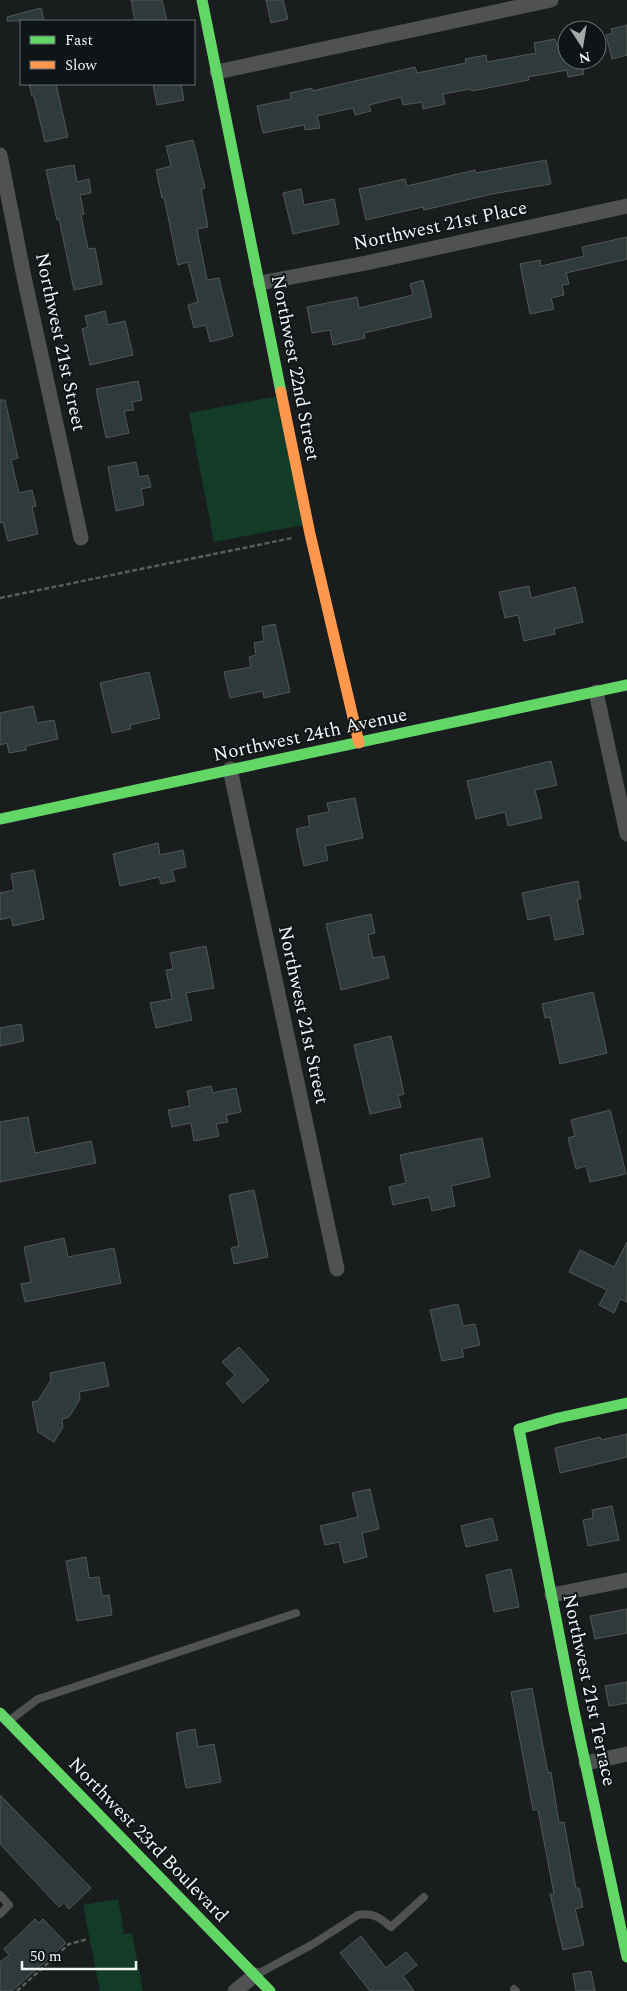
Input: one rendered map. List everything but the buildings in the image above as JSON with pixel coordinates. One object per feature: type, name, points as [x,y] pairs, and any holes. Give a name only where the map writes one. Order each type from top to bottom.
[{"type":"street","name":"Northwest 22nd Street","points":[[202,0],[310,534],[360,742]]},
{"type":"street","points":[[217,72],[551,0]]},
{"type":"street","name":"Northwest 21st Street","points":[[0,155],[24,277],[81,538]]},
{"type":"street","name":"Northwest 21st Place","points":[[260,283],[366,263],[627,206]]},
{"type":"street","name":"Northwest 24th Avenue","points":[[0,818],[627,685]]},
{"type":"street","points":[[596,692],[627,834]]},
{"type":"street","name":"Northwest 21st Street","points":[[230,769],[337,1268]]},
{"type":"street","name":"Northwest 21st Terrace","points":[[627,1403],[558,1418],[519,1429],[526,1472],[586,1763],[624,1926],[627,1957]]},
{"type":"street","points":[[552,1595],[627,1580]]},
{"type":"street","name":"Northwest 23rd Boulevard","points":[[0,1712],[255,1975],[267,1990]]},
{"type":"street","points":[[586,1763],[627,1754]]},
{"type":"street","points":[[235,1991],[255,1975]]},
{"type":"lane","points":[[9,1722],[38,1698],[296,1613]]},
{"type":"lane","points":[[0,1895],[9,1905],[0,1914]]},
{"type":"lane","points":[[255,1975],[313,1944],[358,1915],[366,1913],[376,1915],[392,1927],[424,1897]]},
{"type":"path","points":[[0,598],[310,534]]},
{"type":"path","points":[[16,1991],[69,1944],[88,1940]]},
{"type":"green space","points":[[278,396],[303,525],[214,542],[189,413]]},
{"type":"green space","points":[[118,1899],[124,1933],[114,1935],[132,1933],[143,1991],[100,1991],[83,1905]]},
{"type":"traffic: fast","points":[[202,0],[281,392]]},
{"type":"traffic: fast","points":[[0,819],[627,685]]},
{"type":"traffic: fast","points":[[627,1403],[558,1418],[519,1429],[574,1711],[627,1957]]},
{"type":"traffic: fast","points":[[0,1713],[270,1991]]},
{"type":"traffic: slow","points":[[281,392],[310,534],[359,743]]}]
